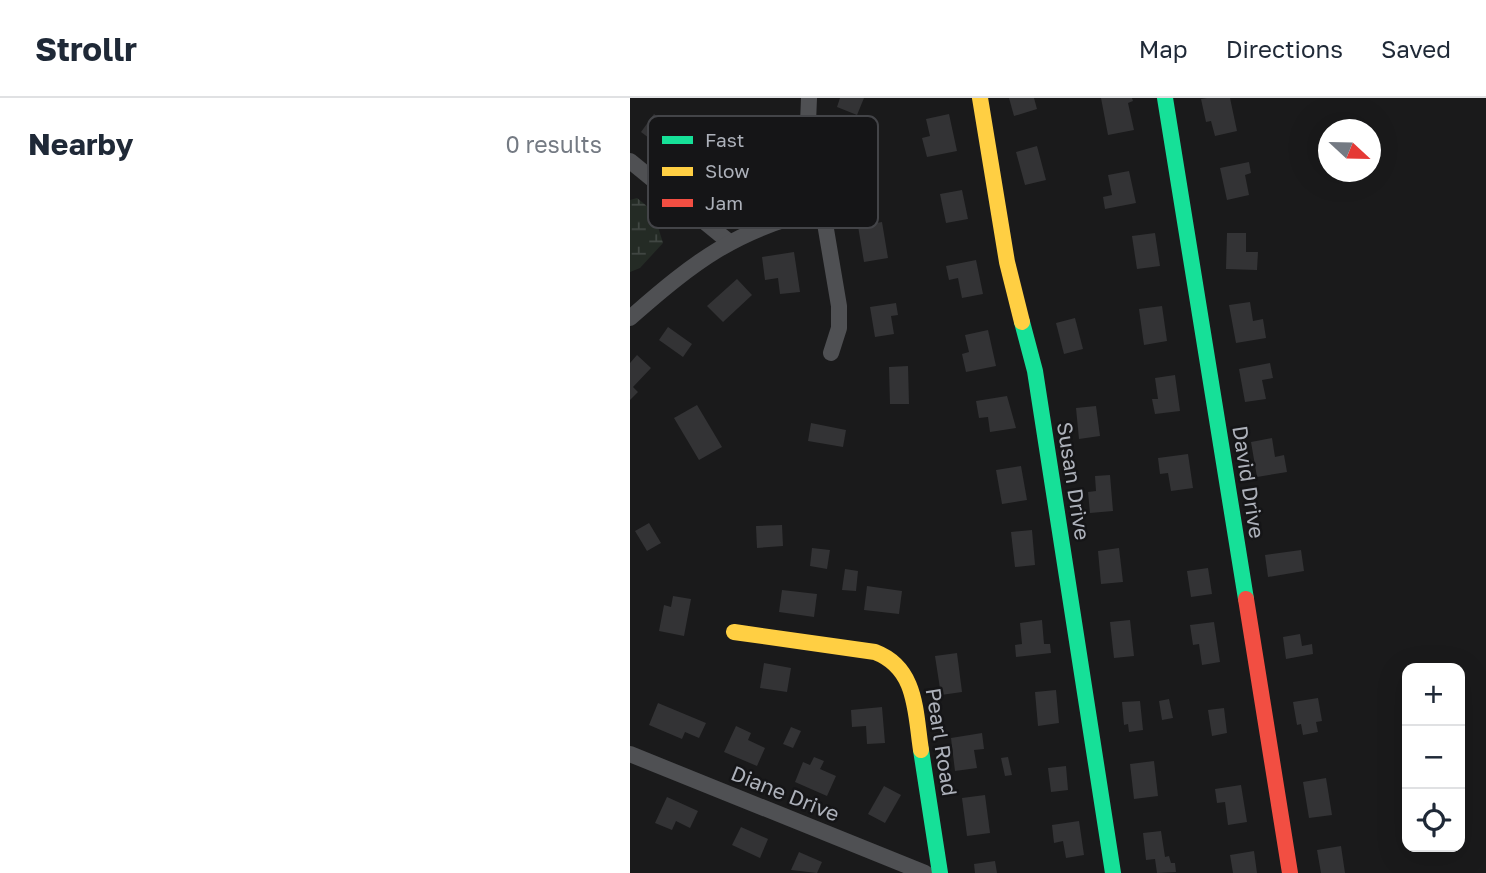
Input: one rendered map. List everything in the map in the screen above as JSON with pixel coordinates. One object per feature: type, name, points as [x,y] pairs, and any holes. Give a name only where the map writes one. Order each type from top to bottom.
[{"type":"street","points":[[808,98],[808,116]]},
{"type":"street","name":"Susan Drive","points":[[980,98],[1007,262],[1035,371],[1113,873]]},
{"type":"street","name":"David Drive","points":[[1165,98],[1290,873]]},
{"type":"street","points":[[630,161],[648,176]]},
{"type":"street","points":[[712,228],[728,241]]},
{"type":"street","points":[[630,318],[728,241],[757,228]]},
{"type":"street","points":[[824,228],[839,306],[839,328],[831,353]]},
{"type":"street","name":"Pearl Road","points":[[734,632],[875,652],[892,658],[905,671],[913,696],[940,873]]},
{"type":"street","name":"Diane Drive","points":[[630,754],[925,873]]},
{"type":"green space","points":[[637,198],[648,207],[648,228],[658,228],[663,243],[640,268],[630,272],[630,200]]},
{"type":"building","points":[[840,98],[864,98],[857,115],[837,107]]},
{"type":"building","points":[[1009,98],[1034,98],[1037,109],[1014,116]]},
{"type":"building","points":[[1101,98],[1132,98],[1133,101],[1128,103],[1134,130],[1108,135]]},
{"type":"building","points":[[1230,98],[1237,131],[1215,136],[1211,121],[1206,122],[1201,99]]},
{"type":"building","points":[[949,114],[957,151],[927,157],[922,138],[930,136],[926,119]]},
{"type":"building","points":[[648,122],[648,137],[641,132]]},
{"type":"building","points":[[1037,146],[1046,180],[1025,185],[1016,152]]},
{"type":"building","points":[[1249,162],[1251,173],[1245,175],[1249,195],[1227,200],[1220,168]]},
{"type":"building","points":[[1129,171],[1136,203],[1105,209],[1103,197],[1112,195],[1108,175]]},
{"type":"building","points":[[962,190],[968,219],[946,223],[940,194]]},
{"type":"building","points":[[882,222],[888,258],[864,262],[858,228],[878,228],[878,223]]},
{"type":"building","points":[[1155,233],[1160,266],[1137,269],[1132,236]]},
{"type":"building","points":[[1227,233],[1246,233],[1246,252],[1258,252],[1257,270],[1226,269]]},
{"type":"building","points":[[794,252],[800,292],[780,294],[778,278],[765,280],[762,257]]},
{"type":"building","points":[[976,260],[983,294],[962,298],[958,278],[949,280],[946,266]]},
{"type":"building","points":[[737,279],[752,295],[723,322],[707,306]]},
{"type":"building","points":[[1250,302],[1253,321],[1263,319],[1266,338],[1236,343],[1229,305]]},
{"type":"building","points":[[896,303],[898,315],[891,316],[894,334],[875,337],[870,307]]},
{"type":"building","points":[[1162,306],[1167,341],[1144,345],[1139,309]]},
{"type":"building","points":[[1075,318],[1083,349],[1064,354],[1056,323]]},
{"type":"building","points":[[668,327],[692,344],[683,357],[659,340]]},
{"type":"building","points":[[988,330],[996,366],[966,372],[962,354],[969,352],[965,335]]},
{"type":"building","points":[[637,355],[651,368],[633,387],[638,392],[630,400],[630,363]]},
{"type":"building","points":[[1270,363],[1273,378],[1262,380],[1266,399],[1245,402],[1239,369]]},
{"type":"building","points":[[908,366],[909,404],[890,404],[889,367]]},
{"type":"building","points":[[1175,375],[1180,411],[1155,414],[1152,399],[1158,399],[1155,378]]},
{"type":"building","points":[[1007,396],[1016,428],[990,432],[988,417],[979,418],[976,401]]},
{"type":"building","points":[[697,405],[722,447],[699,460],[674,418]]},
{"type":"building","points":[[1096,406],[1100,436],[1079,439],[1076,408]]},
{"type":"building","points":[[811,423],[846,430],[843,447],[808,441]]},
{"type":"building","points":[[1272,438],[1275,457],[1284,455],[1287,472],[1257,477],[1251,442]]},
{"type":"building","points":[[1188,454],[1193,488],[1171,491],[1168,473],[1160,474],[1158,458]]},
{"type":"building","points":[[1021,466],[1027,500],[1002,504],[996,470]]},
{"type":"building","points":[[1110,475],[1113,511],[1090,513],[1088,492],[1096,491],[1095,476]]},
{"type":"building","points":[[649,523],[661,543],[647,551],[635,531]]},
{"type":"building","points":[[782,525],[783,546],[757,548],[756,526]]},
{"type":"building","points":[[1032,530],[1035,565],[1015,567],[1011,532]]},
{"type":"building","points":[[812,548],[830,550],[827,569],[810,566]]},
{"type":"building","points":[[1119,548],[1123,582],[1101,584],[1098,551]]},
{"type":"building","points":[[1301,550],[1304,571],[1268,577],[1265,555]]},
{"type":"building","points":[[1208,568],[1212,594],[1191,597],[1187,571]]},
{"type":"building","points":[[845,569],[858,571],[856,591],[842,590]]},
{"type":"building","points":[[867,586],[902,591],[899,614],[864,610]]},
{"type":"building","points":[[782,590],[817,594],[814,617],[779,612]]},
{"type":"building","points":[[673,596],[691,599],[684,636],[659,631],[664,605],[671,607]]},
{"type":"building","points":[[1042,620],[1044,644],[1050,644],[1051,653],[1016,657],[1015,645],[1022,644],[1020,623]]},
{"type":"building","points":[[1130,620],[1134,656],[1114,658],[1110,622]]},
{"type":"building","points":[[1214,622],[1220,662],[1202,665],[1199,644],[1193,645],[1190,625]]},
{"type":"building","points":[[1300,634],[1302,646],[1312,644],[1313,654],[1286,659],[1283,637]]},
{"type":"building","points":[[957,653],[962,692],[941,695],[935,656]]},
{"type":"building","points":[[764,663],[791,668],[787,692],[760,688]]},
{"type":"building","points":[[1056,690],[1059,723],[1038,726],[1035,692]]},
{"type":"building","points":[[1318,698],[1322,721],[1316,722],[1318,732],[1303,735],[1301,724],[1297,725],[1293,702]]},
{"type":"building","points":[[1169,699],[1173,718],[1162,720],[1159,701]]},
{"type":"building","points":[[1140,701],[1143,730],[1129,732],[1128,724],[1124,725],[1122,702]]},
{"type":"building","points":[[658,703],[706,723],[699,738],[685,732],[682,739],[649,725]]},
{"type":"building","points":[[882,707],[885,743],[867,744],[866,726],[852,727],[851,710]]},
{"type":"building","points":[[1224,708],[1227,733],[1212,736],[1208,710]]},
{"type":"building","points":[[736,726],[751,733],[748,740],[765,748],[757,766],[724,752]]},
{"type":"building","points":[[791,727],[801,731],[793,748],[783,744]]},
{"type":"building","points":[[982,733],[984,749],[974,750],[977,768],[955,771],[951,738]]},
{"type":"building","points":[[814,757],[824,761],[820,769],[836,776],[827,796],[795,782],[803,762],[810,765]]},
{"type":"building","points":[[1008,757],[1012,775],[1005,776],[1001,758]]},
{"type":"building","points":[[1154,761],[1158,796],[1134,799],[1130,764]]},
{"type":"building","points":[[1066,766],[1068,790],[1051,792],[1048,768]]},
{"type":"building","points":[[1326,778],[1332,815],[1309,818],[1303,782]]},
{"type":"building","points":[[1241,785],[1247,822],[1228,825],[1225,802],[1217,803],[1215,789]]},
{"type":"building","points":[[884,786],[901,795],[885,823],[868,814]]},
{"type":"building","points":[[985,795],[990,833],[967,836],[962,798]]},
{"type":"building","points":[[667,797],[698,811],[690,828],[676,821],[672,830],[655,823]]},
{"type":"building","points":[[1079,821],[1084,855],[1066,858],[1063,841],[1054,843],[1052,825]]},
{"type":"building","points":[[741,827],[768,839],[760,858],[732,845]]},
{"type":"building","points":[[1161,831],[1165,857],[1169,856],[1171,863],[1175,863],[1176,872],[1157,873],[1155,859],[1146,860],[1143,833]]},
{"type":"building","points":[[1341,846],[1345,873],[1321,873],[1317,850]]},
{"type":"building","points":[[1254,851],[1257,873],[1233,873],[1230,855]]},
{"type":"building","points":[[799,852],[822,862],[817,873],[791,870]]},
{"type":"building","points":[[995,861],[997,873],[975,873],[974,864]]},
{"type":"traffic: fast","points":[[1165,98],[1246,599]]},
{"type":"traffic: fast","points":[[1022,322],[1035,371],[1113,873]]},
{"type":"traffic: fast","points":[[921,750],[940,873]]},
{"type":"traffic: slow","points":[[980,98],[1007,262],[1022,322]]},
{"type":"traffic: slow","points":[[734,632],[875,652],[889,659],[899,669],[911,692],[921,750]]},
{"type":"traffic: jam","points":[[1246,599],[1290,873]]}]
